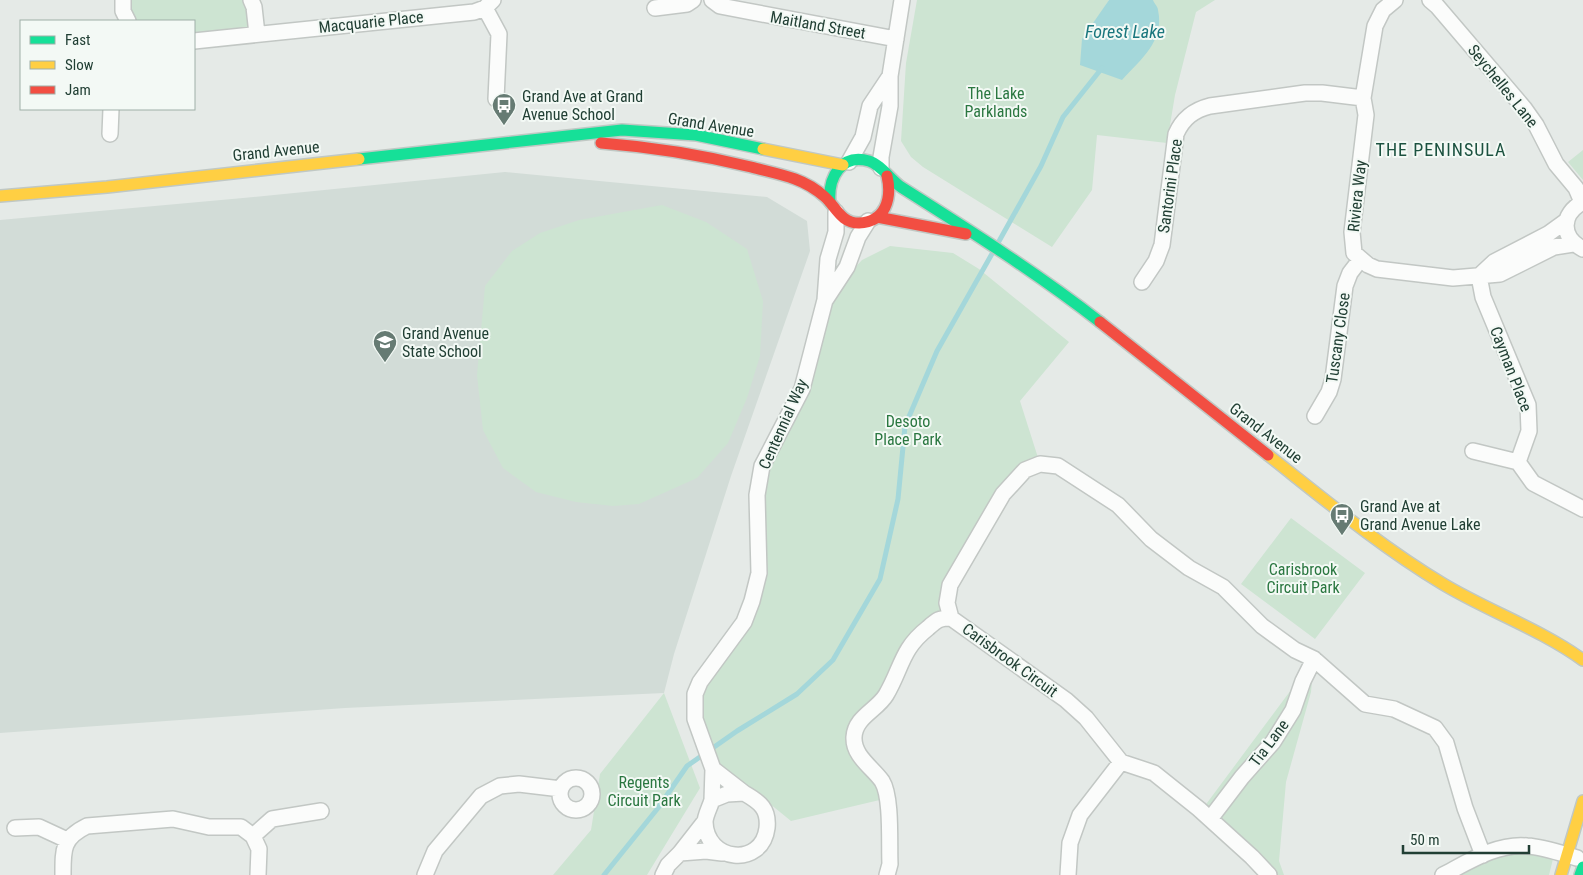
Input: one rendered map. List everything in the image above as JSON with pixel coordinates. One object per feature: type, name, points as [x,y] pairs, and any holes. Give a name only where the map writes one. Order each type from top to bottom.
[{"type":"street","points":[[123,0],[123,11],[128,20]]},
{"type":"street","points":[[250,0],[254,8],[257,34]]},
{"type":"street","points":[[655,8],[687,4],[693,0]]},
{"type":"street","name":"Maitland Street","points":[[712,0],[720,6],[896,39]]},
{"type":"street","points":[[872,219],[885,209],[890,199],[891,187],[884,172],[881,157],[890,106],[890,76],[902,0]]},
{"type":"street","points":[[1363,98],[1375,26],[1383,10],[1395,0]]},
{"type":"street","name":"Seychelles Lane","points":[[1430,0],[1524,108],[1536,125],[1556,164],[1576,188],[1583,202]]},
{"type":"street","name":"Macquarie Place","points":[[195,41],[474,12],[489,4],[499,34],[496,99]]},
{"type":"street","points":[[833,207],[828,192],[830,181],[835,172],[846,163],[863,137],[870,106],[890,76]]},
{"type":"street","name":"Santorini Place","points":[[1142,282],[1156,261],[1162,245],[1176,134],[1183,121],[1190,115],[1199,109],[1210,106],[1305,93],[1363,98]]},
{"type":"street","name":"Riviera Way","points":[[1360,260],[1354,253],[1352,232],[1366,115],[1363,98]]},
{"type":"street","points":[[110,134],[111,110]]},
{"type":"street","name":"Grand Avenue","points":[[4,197],[544,140],[622,130],[696,135],[846,163],[866,160],[1074,302],[1384,546],[1422,572],[1483,607],[1546,636],[1583,660]]},
{"type":"street","name":"Grand Avenue","points":[[544,140],[621,144],[680,152],[746,166],[797,180],[814,189],[843,218],[851,221],[859,223],[872,219],[925,225],[978,237]]},
{"type":"street","points":[[1479,276],[1494,262],[1548,234],[1566,221],[1572,209],[1583,202]]},
{"type":"street","name":"Centennial Way","points":[[663,875],[668,865],[705,821],[712,800],[711,764],[695,719],[695,694],[700,682],[744,622],[752,601],[759,573],[756,496],[762,466],[802,389],[825,300],[828,259],[836,232],[833,207]]},
{"type":"street","name":"Centennial Way","points":[[825,300],[847,266],[858,237],[872,219]]},
{"type":"street","points":[[1566,221],[1567,234],[1578,246]]},
{"type":"street","points":[[1360,260],[1377,269],[1453,278],[1500,274],[1554,247],[1578,246]]},
{"type":"street","name":"Tuscany Close","points":[[1315,416],[1330,392],[1345,286],[1350,273],[1360,260]]},
{"type":"street","name":"Cayman Place","points":[[1479,276],[1483,297],[1528,405],[1529,430],[1518,462]]},
{"type":"street","points":[[1472,451],[1518,462],[1533,483],[1583,509]]},
{"type":"street","name":"Carisbrook Circuit","points":[[1121,762],[1086,718],[1066,700],[952,618],[947,603],[950,585],[1003,494],[1025,470],[1040,464],[1058,466],[1118,505],[1151,539],[1189,568],[1223,587],[1268,631],[1295,650],[1314,659],[1365,704],[1394,709],[1435,728],[1446,743],[1465,808],[1483,855]]},
{"type":"street","points":[[888,875],[890,864],[888,798],[883,782],[856,750],[854,735],[860,721],[885,696],[908,647],[924,630],[941,618],[952,618]]},
{"type":"street","name":"Grand Avenue","points":[[1546,636],[1569,639]]},
{"type":"street","name":"Tia Lane","points":[[1210,819],[1242,777],[1273,742],[1293,710],[1303,681],[1314,659]]},
{"type":"street","points":[[1068,875],[1070,843],[1080,815],[1121,762],[1154,774],[1210,819],[1269,875]]},
{"type":"street","points":[[680,853],[706,851],[740,856],[754,852],[766,838],[768,818],[759,802],[744,793],[711,764]]},
{"type":"street","points":[[425,875],[435,850],[481,796],[500,786],[519,784],[561,789]]},
{"type":"street","points":[[712,800],[726,794],[744,793]]},
{"type":"street","points":[[1561,875],[1583,800]]},
{"type":"street","points":[[253,836],[272,819],[321,811]]},
{"type":"street","points":[[63,875],[63,854],[67,840],[87,826],[173,820],[209,827],[240,827],[253,836],[259,849],[258,875]]},
{"type":"street","points":[[705,821],[708,839],[722,853]]},
{"type":"street","points":[[14,828],[39,827],[67,840]]},
{"type":"street","points":[[1443,875],[1483,855],[1504,848],[1525,846],[1546,848],[1583,860]]},
{"type":"street","points":[[1580,875],[1583,866]]},
{"type":"shaded area","name":"Grand Avenue State School","points":[[505,172],[767,197],[807,221],[810,251],[731,476],[674,654],[664,693],[345,708],[0,733],[0,220]]},
{"type":"green space","points":[[123,0],[251,0],[257,34],[195,41],[195,20],[128,20]]},
{"type":"green space","name":"The Lake Parklands","points":[[917,0],[1109,0],[1098,18],[1153,2],[1153,0],[1215,0],[1196,12],[1175,95],[1167,143],[1097,135],[1092,190],[1052,247],[923,167],[911,157],[901,141],[906,63]]},
{"type":"green space","points":[[1583,150],[1583,180],[1568,162]]},
{"type":"green space","points":[[662,205],[706,222],[747,249],[763,301],[760,356],[747,398],[728,443],[697,478],[639,504],[613,506],[576,502],[536,492],[503,468],[483,430],[477,375],[485,286],[512,251],[540,233],[579,220]]},
{"type":"green space","name":"Desoto Place Park","points":[[890,246],[953,253],[979,269],[1069,342],[1020,401],[1040,464],[1025,470],[950,585],[951,618],[924,631],[854,735],[888,798],[791,821],[764,799],[713,769],[699,732],[700,682],[752,601],[757,495],[802,389],[825,300],[862,260]]},
{"type":"green space","name":"Carisbrook Circuit Park","points":[[1291,518],[1365,573],[1315,639],[1241,584]]},
{"type":"green space","points":[[1314,659],[1311,692],[1286,782],[1279,861],[1284,875],[1273,875],[1204,807]]},
{"type":"green space","name":"Regents Circuit Park","points":[[664,693],[700,788],[647,875],[553,875],[591,830],[600,774]]},
{"type":"green space","points":[[1504,848],[1555,851],[1549,875],[1443,875]]},
{"type":"water","name":"Forest Lake","points":[[1109,0],[1153,0],[1158,9],[1158,31],[1154,40],[1143,57],[1122,80],[1080,65],[1082,39]]},
{"type":"waterway","points":[[998,243],[1041,166],[1063,117],[1102,68]]},
{"type":"waterway","points":[[604,875],[658,808],[687,766],[737,731],[797,694],[833,660],[880,579],[898,499],[905,426],[937,351],[993,252]]},
{"type":"traffic: fast","points":[[359,159],[622,130],[696,135],[763,149]]},
{"type":"traffic: fast","points":[[830,202],[831,184],[838,170],[844,164],[851,161],[859,159],[869,161],[901,187],[1027,269],[1100,322]]},
{"type":"traffic: fast","points":[[1580,875],[1583,867]]},
{"type":"traffic: slow","points":[[763,149],[843,165]]},
{"type":"traffic: slow","points":[[0,196],[107,187],[359,159]]},
{"type":"traffic: slow","points":[[1268,455],[1353,522],[1443,584],[1532,629],[1583,660]]},
{"type":"traffic: slow","points":[[1561,875],[1583,801]]},
{"type":"traffic: jam","points":[[601,143],[695,155],[790,177],[811,186],[825,197],[839,214],[848,220],[859,223],[868,222],[875,218],[885,207],[889,192],[887,176]]},
{"type":"traffic: jam","points":[[877,217],[966,234]]},
{"type":"traffic: jam","points":[[1100,322],[1268,455]]},
{"type":"place","name":"Grand Ave at Grand Avenue School","points":[[504,126]]},
{"type":"place","name":"Grand Avenue State School","points":[[385,363]]},
{"type":"place","name":"Grand Ave at Grand Avenue Lake","points":[[1342,536]]},
{"type":"district","name":"THE PENINSULA","points":[[1441,149]]}]
